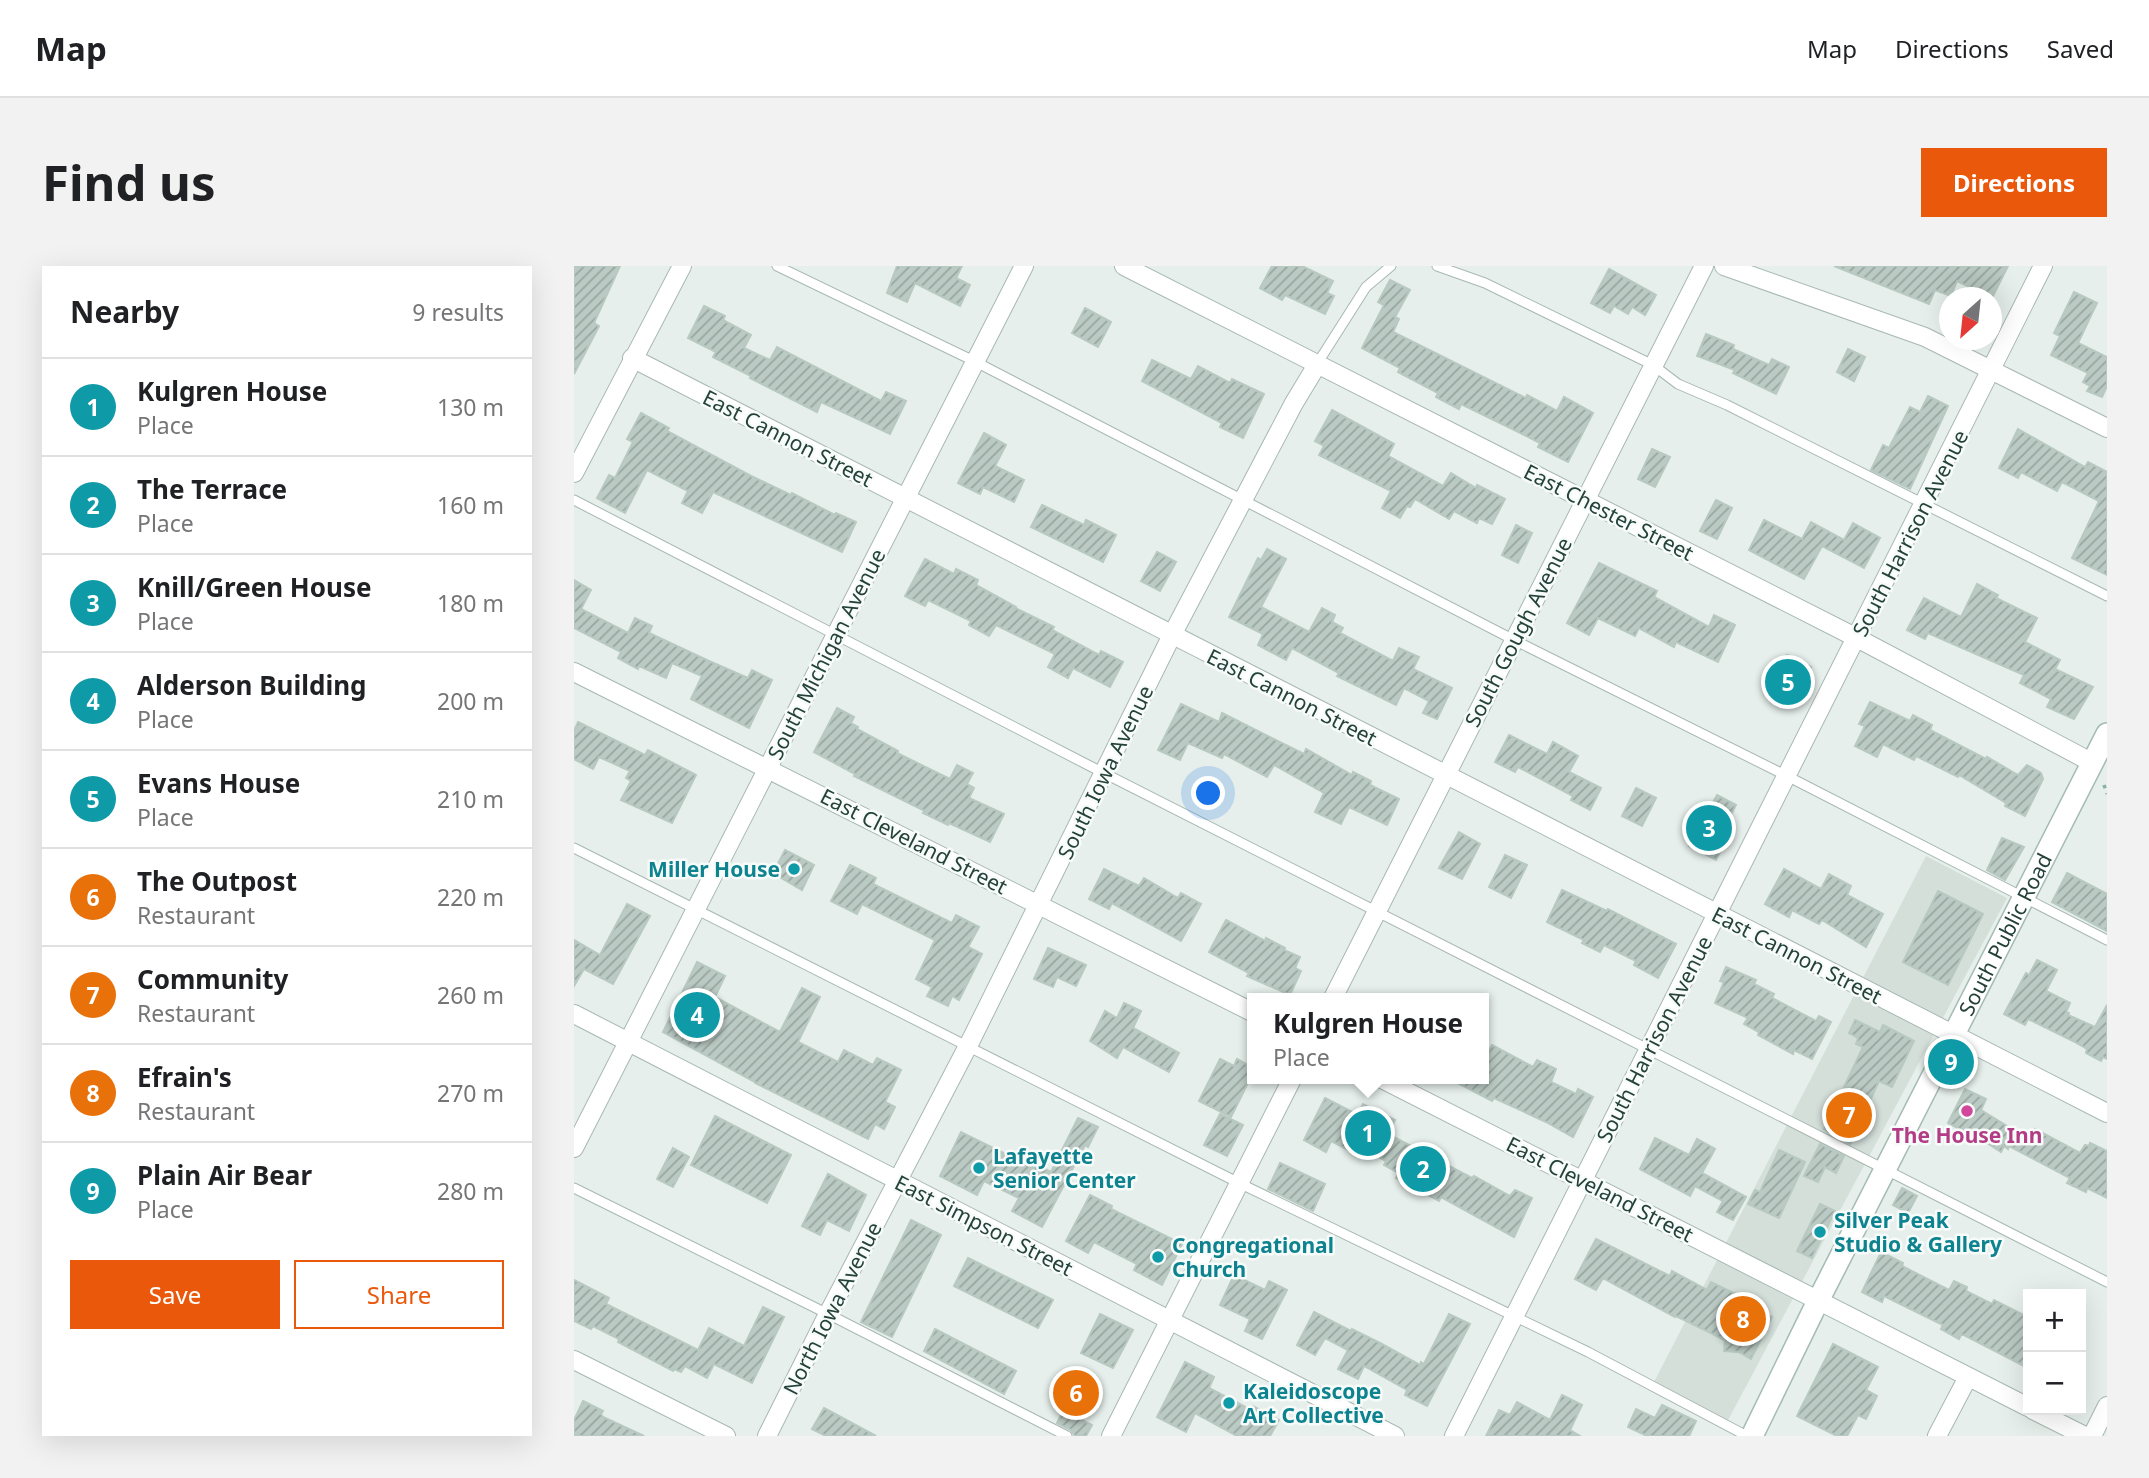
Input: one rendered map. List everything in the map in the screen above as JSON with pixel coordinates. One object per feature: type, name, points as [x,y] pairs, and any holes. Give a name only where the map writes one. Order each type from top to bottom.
[{"type":"street","points":[[574,472],[682,266]]},
{"type":"street","name":"South Michigan Avenue","points":[[574,1148],[1024,266]]},
{"type":"street","name":"East Chester Street","points":[[1124,266],[1857,638],[2092,763]]},
{"type":"street","name":"South Gough Avenue","points":[[1336,993],[1704,266]]},
{"type":"street","points":[[1724,266],[1925,337],[2107,428]]},
{"type":"street","name":"South Harrison Avenue","points":[[1454,1436],[2043,266]]},
{"type":"street","name":"East Cannon Street","points":[[632,358],[2107,1113]]},
{"type":"street","name":"South Iowa Avenue","points":[[897,1180],[968,1045],[1172,635],[1294,403],[1317,365]]},
{"type":"street","name":"East Cleveland Street","points":[[574,672],[1247,1009]]},
{"type":"street","name":"South Public Road","points":[[1749,1436],[2107,734]]},
{"type":"street","name":"East Simpson Street","points":[[574,1014],[1395,1436]]},
{"type":"street","points":[[1111,1436],[1289,1084]]},
{"type":"street","name":"East Cleveland Street","points":[[1392,1084],[2023,1404]]},
{"type":"street","name":"North Iowa Avenue","points":[[767,1436],[897,1180]]},
{"type":"street","points":[[574,1360],[726,1436]]},
{"type":"street","points":[[1937,1436],[1968,1377]]},
{"type":"street","points":[[2092,1436],[2107,1406]]},
{"type":"street","points":[[2043,1415],[2085,1436]]},
{"type":"lane","points":[[777,266],[974,361],[1514,640],[2107,940]]},
{"type":"lane","points":[[1317,365],[1366,286],[1391,266]]},
{"type":"lane","points":[[1437,266],[1485,283],[1653,365],[1678,384],[1727,405],[2107,596]]},
{"type":"lane","points":[[574,500],[835,636],[2107,1282]]},
{"type":"lane","points":[[574,848],[1239,1183],[1588,1352],[1749,1436]]},
{"type":"lane","points":[[574,1188],[1067,1436]]},
{"type":"path","points":[[2104,783],[2107,794]]},
{"type":"shaded area","points":[[1926,856],[2007,898],[1727,1422],[1654,1382]]},
{"type":"building","points":[[574,266],[620,266],[594,323],[599,326],[574,374]]},
{"type":"building","points":[[897,266],[962,266],[956,278],[970,285],[960,306],[915,283],[907,302],[887,293]]},
{"type":"building","points":[[1272,266],[1302,266],[1333,281],[1327,293],[1334,296],[1325,314],[1285,295],[1282,300],[1260,288]]},
{"type":"building","points":[[1834,266],[2008,266],[1998,287],[1969,287],[1957,281],[1955,287],[1939,287],[1939,292],[1935,290],[1929,304]]},
{"type":"building","points":[[1609,269],[1656,295],[1645,315],[1632,307],[1628,314],[1614,306],[1610,313],[1591,303]]},
{"type":"building","points":[[1390,280],[1410,290],[1395,317],[1399,319],[1393,332],[1557,411],[1564,397],[1593,413],[1568,462],[1538,447],[1540,443],[1500,423],[1461,404],[1459,409],[1436,397],[1438,393],[1398,372],[1400,368],[1362,348],[1384,305],[1378,302]]},
{"type":"building","points":[[2074,292],[2097,303],[2078,343],[2107,357],[2107,386],[2102,397],[2087,391],[2090,386],[2083,382],[2088,373],[2051,355],[2060,336],[2054,333]]},
{"type":"building","points":[[704,306],[725,316],[723,320],[751,335],[744,348],[770,360],[777,347],[881,401],[886,392],[906,401],[890,434],[821,402],[817,412],[713,357],[716,352],[688,338]]},
{"type":"building","points":[[1085,308],[1111,322],[1098,347],[1072,333]]},
{"type":"building","points":[[1706,334],[1734,345],[1733,349],[1769,365],[1772,359],[1789,367],[1776,394],[1733,373],[1735,370],[1697,356]]},
{"type":"building","points":[[1848,349],[1865,357],[1854,381],[1837,372]]},
{"type":"building","points":[[1152,360],[1191,379],[1198,366],[1230,383],[1232,379],[1264,394],[1243,438],[1220,427],[1222,423],[1142,381]]},
{"type":"building","points":[[1928,396],[1948,406],[1910,489],[1871,470],[1883,445],[1889,448],[1910,407],[1920,412]]},
{"type":"building","points":[[1332,410],[1394,444],[1388,456],[1443,486],[1451,473],[1476,488],[1477,485],[1505,499],[1492,524],[1479,518],[1477,523],[1454,511],[1449,519],[1415,499],[1400,518],[1382,508],[1391,491],[1319,455],[1324,446],[1315,441]]},
{"type":"building","points":[[641,413],[669,428],[667,431],[751,476],[856,522],[842,552],[713,492],[702,513],[682,503],[688,491],[647,470],[625,513],[597,498],[609,475],[615,478],[633,442],[627,439]]},
{"type":"building","points":[[2018,429],[2085,467],[2088,462],[2107,472],[2107,575],[2072,558],[2099,501],[2062,482],[2057,491],[2021,472],[2018,478],[1999,468]]},
{"type":"building","points":[[984,433],[1006,445],[995,466],[1024,480],[1014,502],[983,487],[980,494],[958,483]]},
{"type":"building","points":[[1652,449],[1670,457],[1655,487],[1638,479]]},
{"type":"building","points":[[1716,500],[1732,508],[1717,539],[1700,531]]},
{"type":"building","points":[[1042,505],[1084,525],[1086,520],[1116,535],[1103,562],[1031,527]]},
{"type":"building","points":[[1764,520],[1802,539],[1811,522],[1844,540],[1853,523],[1880,538],[1864,568],[1822,546],[1804,579],[1749,550]]},
{"type":"building","points":[[1516,525],[1532,533],[1518,563],[1502,555]]},
{"type":"building","points":[[1267,549],[1286,559],[1261,607],[1309,632],[1322,608],[1335,615],[1332,622],[1343,628],[1340,633],[1393,661],[1399,648],[1419,657],[1413,669],[1452,688],[1437,719],[1423,713],[1429,701],[1404,688],[1396,705],[1337,676],[1339,673],[1292,648],[1286,660],[1258,645],[1263,634],[1229,617],[1258,558],[1261,560]]},
{"type":"building","points":[[1157,552],[1176,562],[1160,591],[1141,581]]},
{"type":"building","points":[[925,559],[954,574],[956,569],[978,580],[976,585],[1054,627],[1052,630],[1099,655],[1101,651],[1123,662],[1110,687],[1073,668],[1068,678],[1048,667],[1055,654],[996,625],[989,636],[969,625],[971,621],[928,600],[925,606],[905,596]]},
{"type":"building","points":[[1599,563],[1657,591],[1654,597],[1709,627],[1714,615],[1735,625],[1718,662],[1676,642],[1674,647],[1639,628],[1635,636],[1598,618],[1589,635],[1567,623]]},
{"type":"building","points":[[574,580],[591,590],[581,609],[628,633],[635,618],[652,626],[649,633],[709,661],[748,678],[752,670],[772,680],[749,728],[691,699],[702,676],[672,663],[666,678],[639,666],[638,669],[618,658],[621,652],[574,628]]},
{"type":"building","points":[[1977,584],[1998,595],[1996,598],[2037,618],[2025,642],[2060,660],[2055,669],[2093,687],[2074,719],[2047,707],[2051,699],[2020,683],[2024,675],[1928,633],[1925,639],[1907,630],[1924,598],[1961,617]]},
{"type":"building","points":[[1787,655],[1811,667],[1792,707],[1767,694]]},
{"type":"building","points":[[1870,702],[1910,721],[1913,715],[1932,725],[1930,730],[2018,775],[2027,765],[2041,773],[2043,779],[2025,816],[1959,775],[1958,777],[1916,756],[1914,760],[1883,744],[1877,757],[1855,746],[1865,726],[1859,724]]},
{"type":"building","points":[[1181,704],[1219,722],[1222,713],[1304,754],[1306,749],[1352,775],[1353,772],[1371,781],[1370,785],[1399,799],[1387,825],[1349,807],[1341,824],[1315,812],[1324,793],[1274,765],[1267,777],[1224,754],[1222,758],[1188,743],[1180,760],[1158,750]]},
{"type":"building","points":[[837,708],[854,717],[851,723],[858,727],[857,729],[898,751],[897,753],[950,779],[957,765],[973,773],[967,784],[974,788],[969,798],[1004,814],[990,842],[923,813],[925,811],[854,776],[855,774],[814,752]]},
{"type":"building","points":[[578,722],[645,755],[648,750],[696,775],[672,823],[621,800],[631,781],[626,778],[630,771],[599,757],[593,769],[574,759],[574,731]]},
{"type":"building","points":[[1509,735],[1547,754],[1553,742],[1578,756],[1569,772],[1601,788],[1590,810],[1571,800],[1573,796],[1518,767],[1515,772],[1495,762]]},
{"type":"building","points":[[1636,788],[1656,798],[1642,826],[1622,816]]},
{"type":"building","points":[[1717,795],[1736,805],[1720,836],[1726,840],[1716,860],[1689,846]]},
{"type":"building","points":[[1459,832],[1480,844],[1462,879],[1439,868]]},
{"type":"building","points":[[2002,838],[2024,847],[2005,880],[1987,870]]},
{"type":"building","name":"Miller House","points":[[785,850],[814,865],[802,890],[773,873]]},
{"type":"building","points":[[1505,855],[1527,865],[1511,898],[1489,887]]},
{"type":"building","points":[[850,865],[876,878],[873,884],[952,923],[956,915],[979,927],[968,947],[982,954],[959,1000],[952,996],[948,1006],[927,996],[932,987],[916,979],[935,940],[862,904],[857,914],[831,901]]},
{"type":"building","points":[[1104,869],[1139,886],[1144,878],[1178,898],[1181,893],[1201,904],[1181,941],[1112,903],[1109,909],[1089,899]]},
{"type":"building","points":[[1784,869],[1821,889],[1829,874],[1851,886],[1847,895],[1883,914],[1866,947],[1822,920],[1819,924],[1792,910],[1789,917],[1765,904]]},
{"type":"building","points":[[2067,873],[2107,894],[2107,931],[2052,902]]},
{"type":"building","points":[[1562,890],[1607,911],[1608,909],[1676,944],[1658,978],[1634,965],[1636,961],[1604,945],[1600,952],[1582,943],[1584,940],[1547,922]]},
{"type":"building","points":[[1938,891],[1983,914],[1948,985],[1903,962]]},
{"type":"building","points":[[627,904],[650,916],[613,984],[584,969],[574,986],[574,940],[600,955]]},
{"type":"building","points":[[1226,920],[1300,957],[1295,968],[1301,971],[1291,993],[1285,993],[1247,976],[1249,973],[1209,952]]},
{"type":"building","points":[[1048,948],[1086,965],[1076,986],[1057,977],[1053,987],[1034,979]]},
{"type":"building","points":[[2037,960],[2057,970],[2046,991],[2070,1003],[2066,1012],[2068,1015],[2095,1027],[2107,1005],[2107,1059],[2103,1057],[2101,1061],[2086,1053],[2087,1049],[2028,1019],[2025,1025],[2004,1014],[2026,973],[2029,975]]},
{"type":"building","points":[[697,962],[725,976],[715,997],[780,1032],[802,988],[820,997],[798,1042],[838,1062],[844,1050],[873,1065],[877,1058],[901,1070],[885,1102],[895,1107],[884,1129],[875,1124],[868,1139],[755,1083],[663,1032]]},
{"type":"building","points":[[1726,967],[1756,980],[1754,984],[1774,994],[1772,998],[1816,1021],[1819,1016],[1831,1022],[1812,1059],[1794,1050],[1793,1054],[1758,1035],[1759,1032],[1744,1024],[1748,1018],[1715,1003],[1724,982],[1720,981]]},
{"type":"building","points":[[1124,1003],[1141,1011],[1133,1028],[1179,1053],[1169,1072],[1123,1047],[1117,1058],[1090,1041],[1105,1011],[1117,1018]]},
{"type":"building","points":[[1855,1020],[1880,1032],[1883,1025],[1914,1041],[1892,1087],[1879,1081],[1850,1144],[1824,1129],[1863,1047],[1856,1044],[1858,1038],[1849,1033]]},
{"type":"building","points":[[1492,1045],[1533,1067],[1537,1060],[1556,1069],[1551,1082],[1576,1094],[1578,1089],[1593,1097],[1573,1137],[1546,1122],[1494,1098],[1492,1101],[1460,1084],[1489,1084],[1489,1050]]},
{"type":"building","points":[[1220,1059],[1234,1066],[1237,1059],[1247,1064],[1248,1084],[1231,1117],[1199,1101]]},
{"type":"building","points":[[1965,1089],[1986,1099],[1981,1110],[2030,1140],[2035,1129],[2080,1153],[2085,1145],[2089,1146],[2090,1143],[2107,1151],[2107,1198],[2087,1188],[2086,1192],[2067,1183],[2070,1178],[2009,1146],[2008,1149],[2004,1146],[2001,1152],[1970,1132],[1969,1134],[1948,1123]]},
{"type":"building","points":[[1325,1098],[1358,1115],[1363,1104],[1395,1120],[1388,1134],[1510,1196],[1515,1190],[1532,1198],[1514,1237],[1441,1197],[1439,1201],[1396,1178],[1399,1173],[1384,1165],[1386,1161],[1356,1145],[1352,1152],[1331,1141],[1326,1152],[1304,1140]]},
{"type":"building","points":[[1220,1114],[1243,1125],[1227,1156],[1204,1145]]},
{"type":"building","points":[[715,1116],[791,1155],[767,1203],[691,1165]]},
{"type":"building","points":[[1078,1118],[1098,1127],[1088,1147],[1085,1145],[1042,1227],[1012,1211],[1019,1198],[984,1181],[977,1195],[940,1176],[961,1132],[1034,1168],[1036,1164],[1051,1172]]},
{"type":"building","points":[[1655,1138],[1689,1155],[1697,1139],[1715,1149],[1702,1173],[1746,1197],[1733,1220],[1717,1212],[1723,1201],[1695,1186],[1690,1196],[1640,1169]]},
{"type":"building","points":[[1820,1144],[1844,1156],[1836,1173],[1825,1167],[1818,1182],[1804,1176]]},
{"type":"building","points":[[673,1148],[689,1157],[673,1187],[657,1179]]},
{"type":"building","points":[[1779,1150],[1805,1162],[1779,1218],[1748,1204],[1755,1190],[1760,1192]]},
{"type":"building","points":[[1280,1163],[1325,1184],[1313,1211],[1268,1189]]},
{"type":"building","points":[[828,1174],[866,1195],[849,1231],[827,1220],[820,1235],[802,1226]]},
{"type":"building","points":[[1902,1188],[1917,1196],[1908,1213],[1893,1205]]},
{"type":"building","points":[[1090,1195],[1112,1206],[1111,1209],[1182,1244],[1162,1285],[1134,1270],[1137,1264],[1094,1242],[1088,1253],[1066,1241]]},
{"type":"building","points":[[1820,1204],[1835,1211],[1812,1258],[1797,1251]]},
{"type":"building","points":[[911,1220],[941,1235],[892,1337],[861,1322]]},
{"type":"building","points":[[1596,1239],[1670,1276],[1672,1271],[1707,1290],[1711,1282],[1761,1306],[1759,1311],[1772,1317],[1751,1359],[1739,1352],[1724,1351],[1725,1340],[1675,1317],[1603,1278],[1596,1290],[1575,1279]]},
{"type":"building","points":[[1881,1252],[1949,1290],[1954,1281],[1967,1287],[1966,1291],[1992,1304],[1994,1300],[2023,1314],[2023,1365],[1964,1335],[1959,1339],[1941,1329],[1943,1325],[1884,1296],[1882,1302],[1862,1292]]},
{"type":"building","points":[[968,1258],[1053,1300],[1038,1328],[954,1286]]},
{"type":"building","points":[[1234,1275],[1265,1290],[1269,1281],[1287,1290],[1262,1339],[1245,1331],[1250,1319],[1220,1305]]},
{"type":"building","points":[[574,1280],[609,1298],[606,1304],[698,1350],[709,1328],[744,1346],[763,1307],[784,1317],[752,1383],[714,1364],[707,1378],[685,1366],[681,1372],[674,1369],[673,1371],[618,1342],[619,1339],[593,1326],[591,1329],[574,1321]]},
{"type":"building","points":[[1314,1312],[1420,1365],[1421,1362],[1424,1364],[1449,1314],[1470,1324],[1427,1406],[1405,1395],[1407,1390],[1364,1366],[1358,1379],[1338,1369],[1348,1350],[1325,1338],[1315,1355],[1297,1345]]},
{"type":"building","points":[[1100,1314],[1133,1330],[1113,1368],[1081,1353]]},
{"type":"building","points":[[935,1329],[1016,1371],[1004,1394],[924,1351]]},
{"type":"building","points":[[1833,1344],[1878,1367],[1866,1390],[1877,1396],[1866,1419],[1858,1415],[1847,1436],[1837,1436],[1797,1416]]},
{"type":"building","points":[[1185,1362],[1214,1377],[1209,1388],[1251,1410],[1253,1406],[1279,1420],[1270,1436],[1237,1436],[1195,1413],[1186,1432],[1157,1417]]},
{"type":"building","points":[[1562,1395],[1582,1405],[1570,1430],[1580,1436],[1486,1436],[1499,1410],[1510,1415],[1517,1402],[1550,1420]]},
{"type":"building","points":[[583,1401],[603,1411],[603,1417],[644,1436],[574,1436],[574,1420]]},
{"type":"building","points":[[1662,1405],[1696,1421],[1689,1436],[1647,1436],[1628,1427],[1636,1409],[1655,1418]]},
{"type":"building","points":[[824,1408],[876,1436],[826,1436],[812,1429]]},
{"type":"building","points":[[1063,1411],[1092,1425],[1086,1436],[1075,1436],[1071,1430],[1057,1423]]},
{"type":"place","name":"Evans House","points":[[1788,682]]},
{"type":"place","name":"Knill/Green House","points":[[1709,828]]},
{"type":"place","name":"Miller House","points":[[794,869]]},
{"type":"place","name":"Alderson Building","points":[[697,1015]]},
{"type":"place","name":"Plain Air Bear","points":[[1951,1062]]},
{"type":"place","name":"The House Inn","points":[[1967,1111]]},
{"type":"place","name":"Community","points":[[1849,1115]]},
{"type":"place","name":"Kulgren House","points":[[1368,1133]]},
{"type":"place","name":"Lafayette Senior Center","points":[[979,1168]]},
{"type":"place","name":"The Terrace","points":[[1423,1169]]},
{"type":"place","name":"Silver Peak Studio & Gallery","points":[[1820,1232]]},
{"type":"place","name":"Congregational Church","points":[[1158,1257]]},
{"type":"place","name":"Efrain's","points":[[1743,1319]]},
{"type":"place","name":"The Outpost","points":[[1076,1393]]},
{"type":"place","name":"Kaleidoscope Art Collective","points":[[1229,1403]]}]
